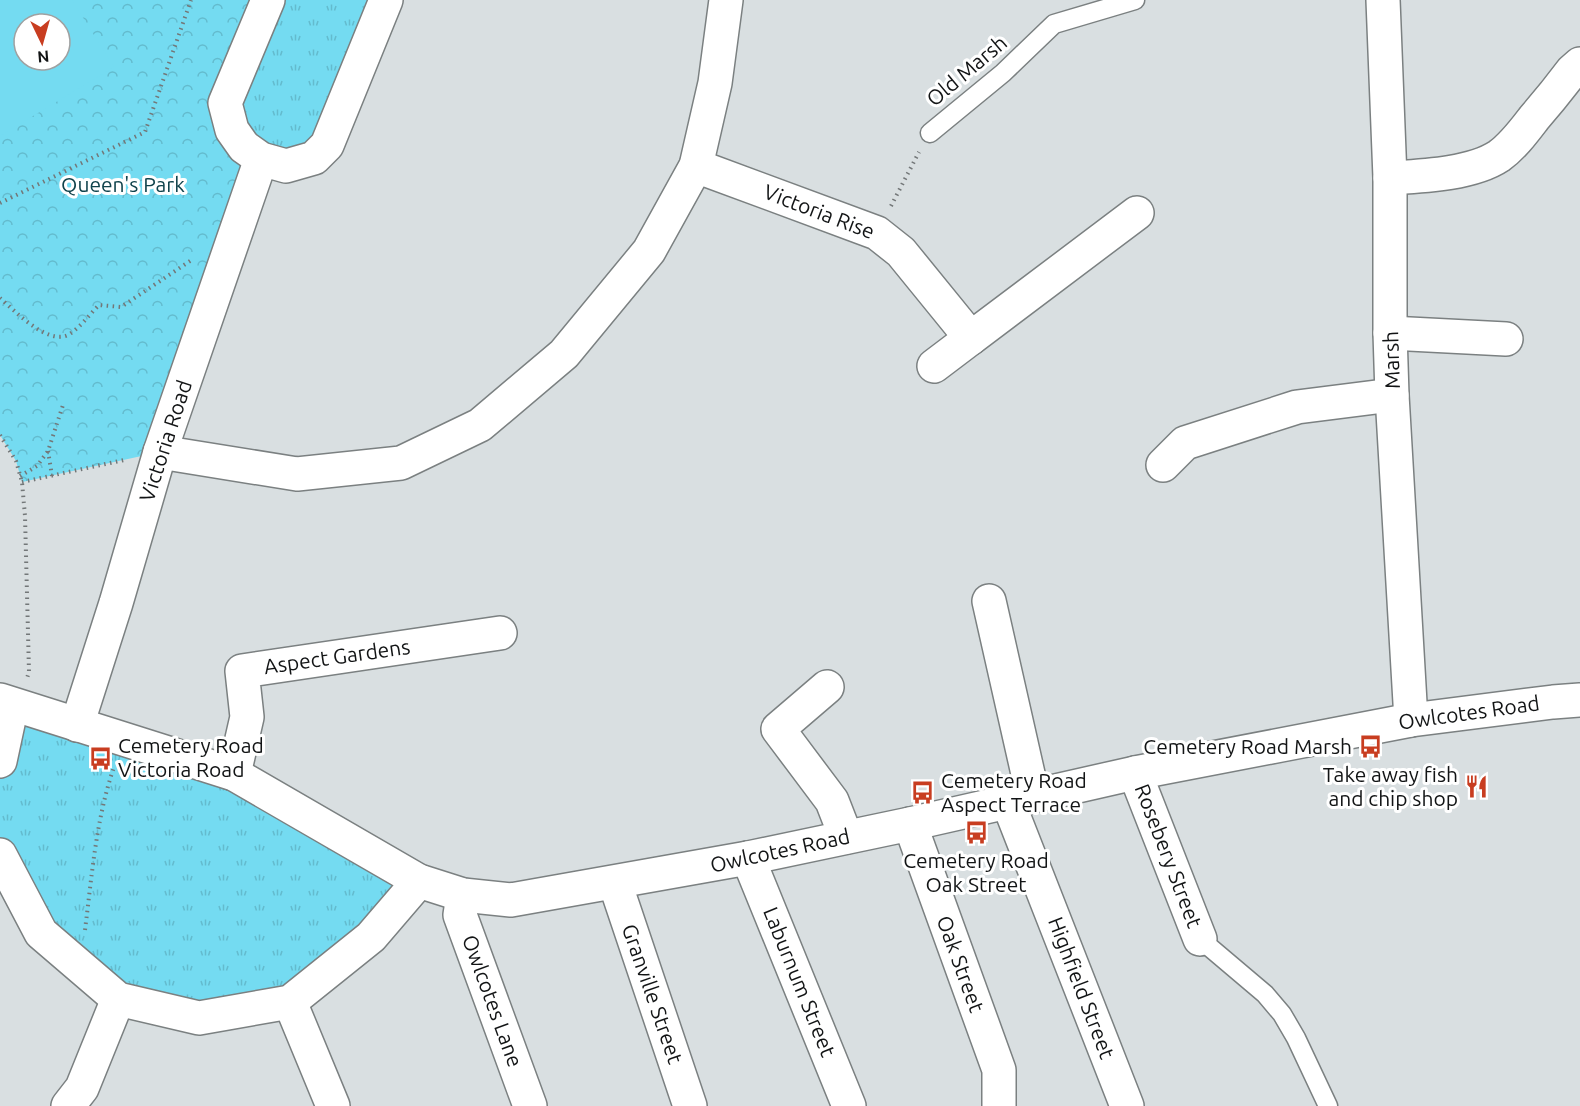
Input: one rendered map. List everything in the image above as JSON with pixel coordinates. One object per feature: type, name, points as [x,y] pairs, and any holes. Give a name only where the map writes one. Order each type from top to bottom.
[{"type":"street","points":[[268,0],[225,103],[232,130],[244,147],[261,159],[286,166],[314,158],[327,145],[387,0]]},
{"type":"street","points":[[160,452],[297,474],[401,463],[480,425],[564,354],[649,251],[696,166],[716,82],[726,0]]},
{"type":"street","name":"Marsh","points":[[1383,0],[1390,178],[1392,395],[1412,720]]},
{"type":"street","points":[[1390,178],[1454,172],[1499,156],[1518,138],[1580,64]]},
{"type":"street","name":"Victoria Road","points":[[77,725],[116,603],[160,452],[261,159]]},
{"type":"street","name":"Victoria Rise","points":[[696,166],[877,232],[902,252],[971,338]]},
{"type":"street","points":[[934,366],[1137,213]]},
{"type":"street","points":[[1390,333],[1506,339]]},
{"type":"street","points":[[1163,465],[1185,443],[1297,407],[1392,395]]},
{"type":"street","name":"Highfield Street","points":[[989,601],[1021,799],[1127,1106]]},
{"type":"street","name":"Aspect Gardens","points":[[234,774],[247,717],[242,671],[500,633]]},
{"type":"street","points":[[827,687],[778,729],[832,801],[846,837]]},
{"type":"street","name":"Owlcotes Road","points":[[11,704],[234,774],[419,881],[464,895],[511,900],[748,858],[1135,773],[1412,720],[1580,700]]},
{"type":"street","points":[[0,761],[11,704]]},
{"type":"street","name":"Rosebery Street","points":[[1135,773],[1200,939]]},
{"type":"street","name":"Oak Street","points":[[910,824],[999,1070],[999,1106]]},
{"type":"street","points":[[0,855],[41,933],[118,999],[199,1018],[290,1002],[371,937],[419,881]]},
{"type":"street","name":"Laburnum Street","points":[[748,858],[849,1106]]},
{"type":"street","name":"Granville Street","points":[[615,883],[690,1106]]},
{"type":"street","name":"Owlcotes Lane","points":[[464,895],[460,915],[530,1106]]},
{"type":"street","points":[[68,1106],[82,1088],[118,999]]},
{"type":"street","points":[[290,1002],[333,1106]]},
{"type":"lane","name":"Old Marsh","points":[[930,133],[1003,73],[1054,24],[1135,0]]},
{"type":"lane","points":[[1200,939],[1264,994],[1282,1014],[1328,1106]]},
{"type":"path","points":[[0,203],[145,132],[191,0]]},
{"type":"path","name":"Old Marsh","points":[[877,232],[930,133]]},
{"type":"path","points":[[0,298],[28,323],[49,336],[66,336],[99,305],[121,307],[201,254],[215,249],[230,249]]},
{"type":"path","points":[[20,476],[37,466],[48,452],[63,405]]},
{"type":"path","points":[[0,435],[16,461],[22,482],[25,516],[29,672],[11,704]]},
{"type":"path","points":[[48,452],[51,476]]},
{"type":"path","points":[[22,482],[160,452]]},
{"type":"path","points":[[80,967],[100,817],[123,739]]},
{"type":"green space","name":"Queen's Park","points":[[0,0],[268,0],[225,103],[261,159],[160,452],[22,482],[16,461],[0,435]]},
{"type":"green space","points":[[0,0],[72,0],[114,67],[0,136]]},
{"type":"green space","points":[[268,0],[386,0],[327,145],[286,166],[232,130]]},
{"type":"green space","points":[[12,705],[123,739],[419,881],[290,1002],[199,1018],[118,999],[41,933],[0,855],[0,761]]},
{"type":"place","name":"Cemetery Road Marsh","points":[[1370,747]]},
{"type":"place","name":"Cemetery Road Victoria Road","points":[[100,758]]},
{"type":"place","name":"Take away fish and chip shop","points":[[1476,787]]},
{"type":"place","name":"Cemetery Road Aspect Terrace","points":[[923,793]]},
{"type":"place","name":"Cemetery Road Oak Street","points":[[976,833]]}]
